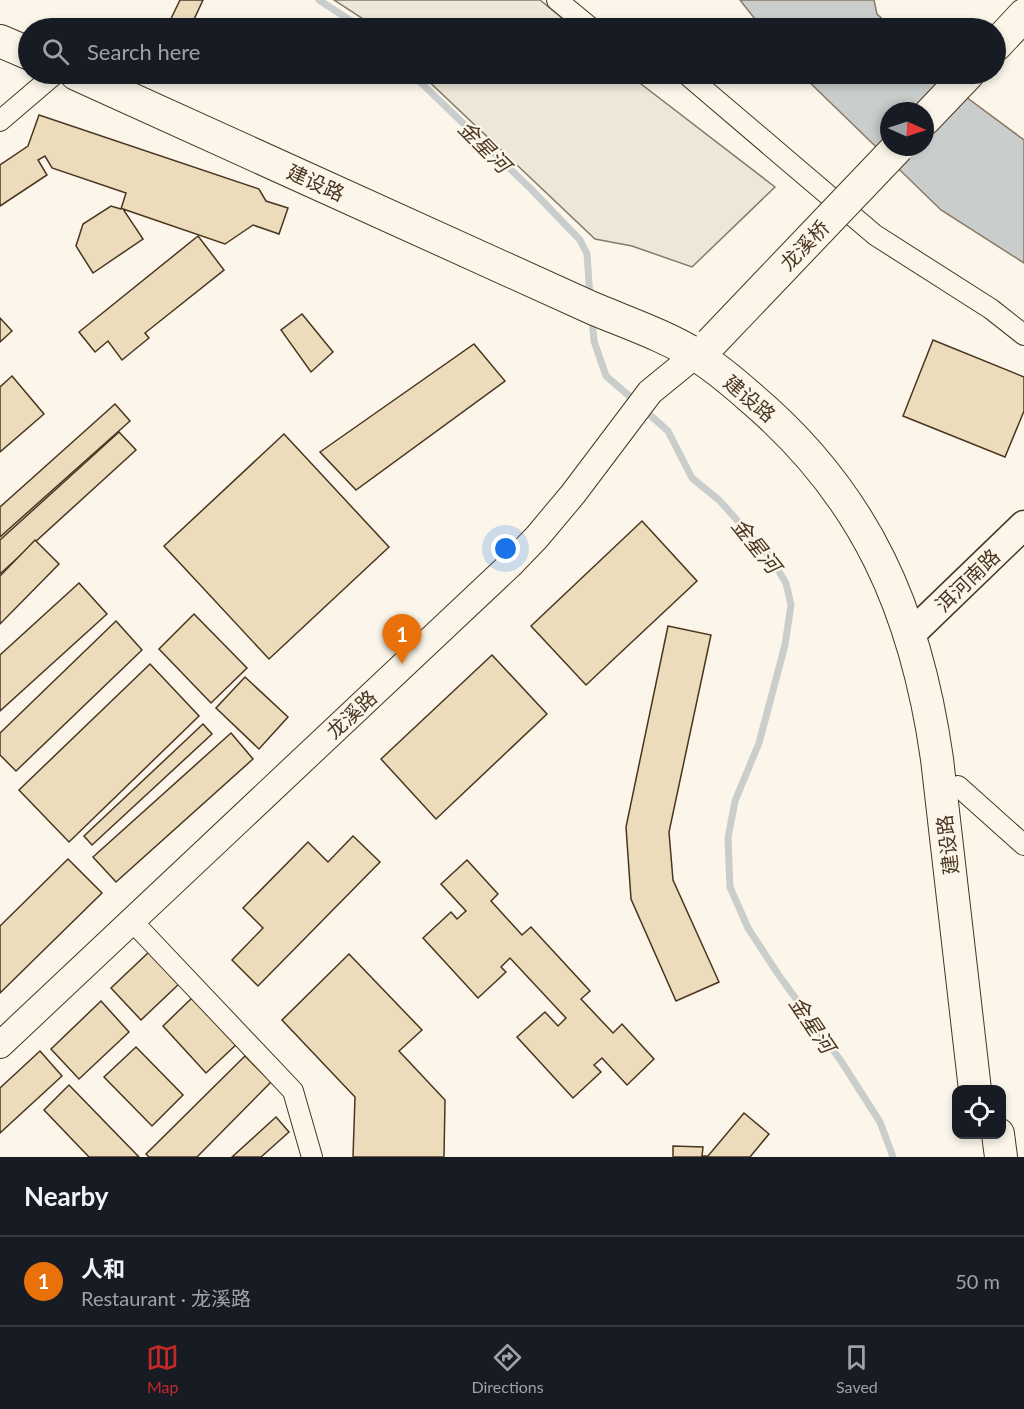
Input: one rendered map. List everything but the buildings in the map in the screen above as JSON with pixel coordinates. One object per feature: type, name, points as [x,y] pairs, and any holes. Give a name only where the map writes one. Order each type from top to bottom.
[{"type":"main road","points":[[1006,34],[1024,15]]},
{"type":"main road","points":[[0,18],[18,26]]},
{"type":"main road","points":[[0,41],[18,49]]},
{"type":"main road","name":"建设路","points":[[99,84],[595,298],[685,329],[703,349],[763,384],[817,436],[861,490],[888,536],[913,589],[933,732],[975,1085]]},
{"type":"main road","name":"建设路","points":[[148,84],[309,159],[555,280]]},
{"type":"main road","points":[[934,109],[958,84]]},
{"type":"main road","name":"龙溪桥","points":[[703,349],[889,156]]},
{"type":"main road","name":"洱河南路","points":[[918,628],[1024,525]]},
{"type":"main road","name":"建设路","points":[[918,628],[934,650],[950,719],[993,1085]]},
{"type":"main road","points":[[981,1139],[983,1157]]},
{"type":"main road","points":[[999,1139],[1001,1157]]},
{"type":"street","points":[[557,0],[579,18]]},
{"type":"street","points":[[1015,0],[1024,9]]},
{"type":"street","points":[[0,121],[43,84]]},
{"type":"street","points":[[698,84],[875,235],[991,309],[1024,335]]},
{"type":"street","name":"龙溪路","points":[[0,1046],[511,564],[573,494],[650,392],[703,349]]},
{"type":"street","points":[[958,786],[1024,845]]},
{"type":"street","points":[[132,921],[293,1091],[312,1157]]},
{"type":"shaded area","points":[[334,0],[540,0],[562,18],[362,18]]},
{"type":"shaded area","points":[[740,0],[874,0],[877,14],[881,18],[754,18]]},
{"type":"shaded area","points":[[432,84],[641,84],[775,187],[692,267],[632,246],[595,239]]},
{"type":"shaded area","points":[[811,84],[948,84],[1024,140],[1024,263],[941,210],[885,156],[934,156],[934,102],[880,102],[880,151]]},
{"type":"waterway","name":"金星河","points":[[319,0],[347,18]]},
{"type":"waterway","name":"金星河","points":[[422,84],[580,240],[587,254],[590,297]]},
{"type":"waterway","name":"金星河","points":[[592,317],[594,341],[606,376],[635,401]]},
{"type":"waterway","name":"金星河","points":[[643,409],[668,431],[692,478],[719,500],[770,557],[786,583],[791,605],[785,645],[759,743],[735,801],[728,838],[730,887],[748,928],[841,1061],[880,1122],[893,1157]]},
{"type":"place","name":"人和","points":[[402,664]]}]
